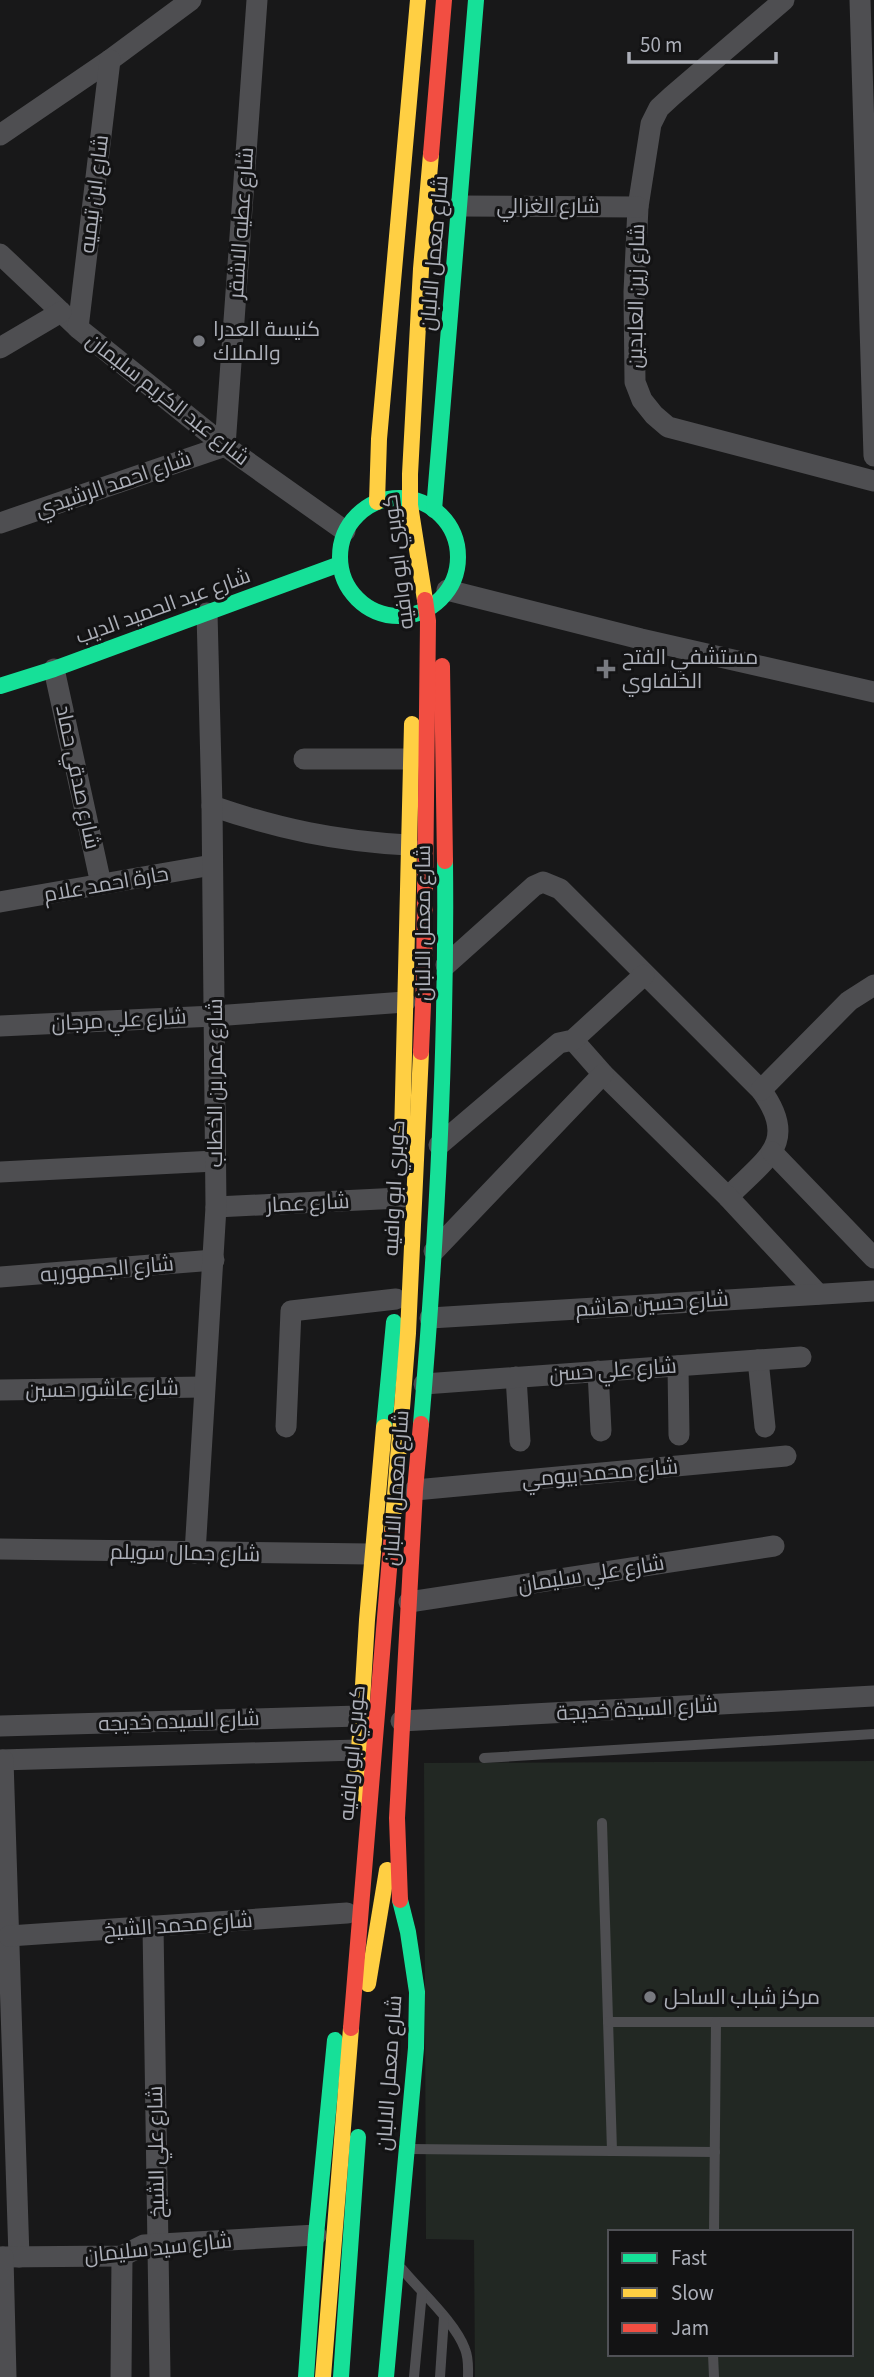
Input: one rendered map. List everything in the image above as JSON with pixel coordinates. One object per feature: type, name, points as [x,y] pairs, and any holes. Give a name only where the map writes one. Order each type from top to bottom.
[{"type":"main road","name":"شارع معمل الالبان","points":[[377,502],[379,439],[418,0]]},
{"type":"main road","name":"كوبري ابو وافيه","points":[[323,2377],[408,1333],[414,1228],[424,981],[428,621],[410,505],[410,474],[421,268],[444,0]]},
{"type":"main road","name":"شارع معمل الالبان","points":[[434,510],[475,0]]},
{"type":"main road","points":[[403,498],[414,500],[434,510],[449,526],[457,547],[456,569],[444,594],[416,613],[406,615],[386,614],[367,606],[352,592],[340,564],[340,547],[345,531],[355,516],[377,502],[403,498]]},
{"type":"main road","name":"شارع عبد الحميد الديب","points":[[0,686],[54,669],[340,564]]},
{"type":"main road","name":"شارع معمل الالبان","points":[[386,2377],[416,2048],[417,1992],[408,1931],[400,1903],[397,1818],[406,1629],[430,1318],[444,1062],[444,594]]},
{"type":"main road","name":"شارع معمل الالبان","points":[[306,2377],[316,2235],[345,1939],[370,1554],[396,1299],[416,613]]},
{"type":"main road","points":[[367,1629],[406,1629]]},
{"type":"main road","points":[[341,2377],[368,1985],[397,1818]]},
{"type":"main road","points":[[336,2216],[329,2194],[345,1939]]},
{"type":"street","points":[[0,135],[110,60],[191,0]]},
{"type":"street","name":"شارع عطيه الاشقر","points":[[225,446],[257,0]]},
{"type":"street","name":"شارع زين العابدين","points":[[784,0],[659,108],[651,124],[638,207],[634,292],[635,382],[642,400],[653,415],[668,426],[874,481]]},
{"type":"street","points":[[860,0],[868,44],[874,456]]},
{"type":"street","name":"شارع ابن تيميه","points":[[78,328],[110,60]]},
{"type":"street","name":"شارع الغزالي","points":[[459,206],[638,207]]},
{"type":"street","name":"شارع عبد الكريم سليمان","points":[[0,254],[78,328],[225,446],[345,531]]},
{"type":"street","points":[[0,348],[61,312]]},
{"type":"street","name":"شارع احمد الرشيدي","points":[[0,523],[225,446]]},
{"type":"street","points":[[444,594],[874,692]]},
{"type":"street","name":"شارع عمر بن الخطاب","points":[[195,1553],[216,1207],[207,613]]},
{"type":"street","name":"شارع صدقي حماد","points":[[54,669],[101,884]]},
{"type":"street","points":[[304,759],[411,759]]},
{"type":"street","points":[[212,807],[262,824],[314,836],[408,845]]},
{"type":"street","name":"حارة احمد علام","points":[[0,902],[212,865]]},
{"type":"street","points":[[446,965],[534,886],[543,882],[560,889],[761,1090],[774,1108],[779,1136],[772,1152],[728,1197]]},
{"type":"street","points":[[439,1145],[559,1044],[573,1040],[644,975]]},
{"type":"street","points":[[761,1090],[849,1001],[874,985]]},
{"type":"street","name":"شارع علي مرجان","points":[[0,1026],[214,1016],[405,1002]]},
{"type":"street","points":[[573,1040],[603,1074],[728,1197],[818,1294]]},
{"type":"street","points":[[434,1251],[603,1074]]},
{"type":"street","points":[[772,1152],[874,1258]]},
{"type":"street","points":[[0,1172],[215,1161]]},
{"type":"street","name":"شارع عمار","points":[[216,1207],[400,1198]]},
{"type":"street","name":"شارع الجمهوريه","points":[[0,1278],[214,1260]]},
{"type":"street","name":"شارع حسين هاشم","points":[[430,1318],[874,1291]]},
{"type":"street","points":[[286,1427],[291,1311],[396,1299]]},
{"type":"street","name":"شارع علي حسن","points":[[425,1384],[801,1357]]},
{"type":"street","points":[[758,1360],[765,1427]]},
{"type":"street","points":[[678,1366],[679,1435]]},
{"type":"street","points":[[598,1371],[601,1431]]},
{"type":"street","points":[[516,1377],[520,1441]]},
{"type":"street","name":"شارع عاشور حسين","points":[[0,1390],[204,1387]]},
{"type":"street","name":"شارع محمد بيومي","points":[[415,1490],[786,1456]]},
{"type":"street","name":"شارع علي سليمان","points":[[409,1602],[774,1546]]},
{"type":"street","name":"شارع جمال سويلم","points":[[0,1549],[370,1554]]},
{"type":"street","name":"شارع السيدة خديجة","points":[[401,1721],[874,1696]]},
{"type":"street","name":"شارع السيده خديجه","points":[[0,1726],[359,1716]]},
{"type":"street","name":"شارع السيده خديجه","points":[[1,1760],[358,1750]]},
{"type":"street","points":[[1,1760],[9,1936],[6,2377]]},
{"type":"street","name":"شارع محمد الشيخ","points":[[9,1936],[347,1913]]},
{"type":"street","name":"شارع علي الشيخ","points":[[153,1926],[160,2377]]},
{"type":"street","name":"شارع سيد سليمان","points":[[7,2257],[122,2256],[144,2245],[316,2235]]},
{"type":"street","points":[[121,2377],[122,2256]]},
{"type":"lane","points":[[484,1758],[874,1734]]},
{"type":"lane","points":[[602,1823],[612,2151]]},
{"type":"lane","points":[[608,2022],[874,2022]]},
{"type":"lane","points":[[714,2230],[716,2022]]},
{"type":"lane","points":[[406,2149],[715,2152]]},
{"type":"lane","points":[[396,2262],[444,2317],[464,2346],[469,2361],[468,2377]]},
{"type":"lane","points":[[414,2377],[422,2292]]},
{"type":"lane","points":[[440,2377],[444,2317]]},
{"type":"lane","points":[[713,2356],[714,2377]]},
{"type":"shaded area","name":"مركز شباب الساحل","points":[[874,1761],[874,2377],[475,2377],[474,2240],[426,2239],[424,1763]]},
{"type":"traffic: fast","points":[[434,510],[476,0]]},
{"type":"traffic: fast","points":[[399,498],[421,503],[441,515],[453,535],[458,557],[453,579],[441,599],[421,611],[399,616],[377,611],[357,599],[345,579],[340,557],[345,535],[357,515],[377,503],[399,498]]},
{"type":"traffic: fast","points":[[0,686],[54,669],[340,564]]},
{"type":"traffic: fast","points":[[421,1424],[440,1142],[445,861]]},
{"type":"traffic: fast","points":[[384,1427],[394,1322]]},
{"type":"traffic: fast","points":[[386,2377],[416,2048],[417,1992],[400,1900]]},
{"type":"traffic: fast","points":[[306,2377],[316,2235],[335,2040]]},
{"type":"traffic: fast","points":[[341,2377],[358,2137]]},
{"type":"traffic: slow","points":[[377,502],[379,439],[418,0]]},
{"type":"traffic: slow","points":[[425,600],[410,505],[410,474],[421,269],[431,154]]},
{"type":"traffic: slow","points":[[402,1137],[412,724]]},
{"type":"traffic: slow","points":[[392,1533],[408,1333],[421,1052]]},
{"type":"traffic: slow","points":[[356,1800],[367,1620],[384,1427]]},
{"type":"traffic: slow","points":[[368,1984],[387,1870]]},
{"type":"traffic: slow","points":[[323,2377],[351,2028]]},
{"type":"traffic: jam","points":[[431,154],[444,0]]},
{"type":"traffic: jam","points":[[421,1052],[428,621],[425,600]]},
{"type":"traffic: jam","points":[[442,666],[445,861]]},
{"type":"traffic: jam","points":[[400,1900],[397,1818],[421,1424]]},
{"type":"traffic: jam","points":[[351,2028],[392,1533]]},
{"type":"place","name":"كنيسة العدرا والملاك","points":[[199,341]]},
{"type":"place","name":"مستشفي الفتح الخلفاوي","points":[[606,669]]},
{"type":"place","name":"مركز شباب الساحل","points":[[650,1997]]}]
